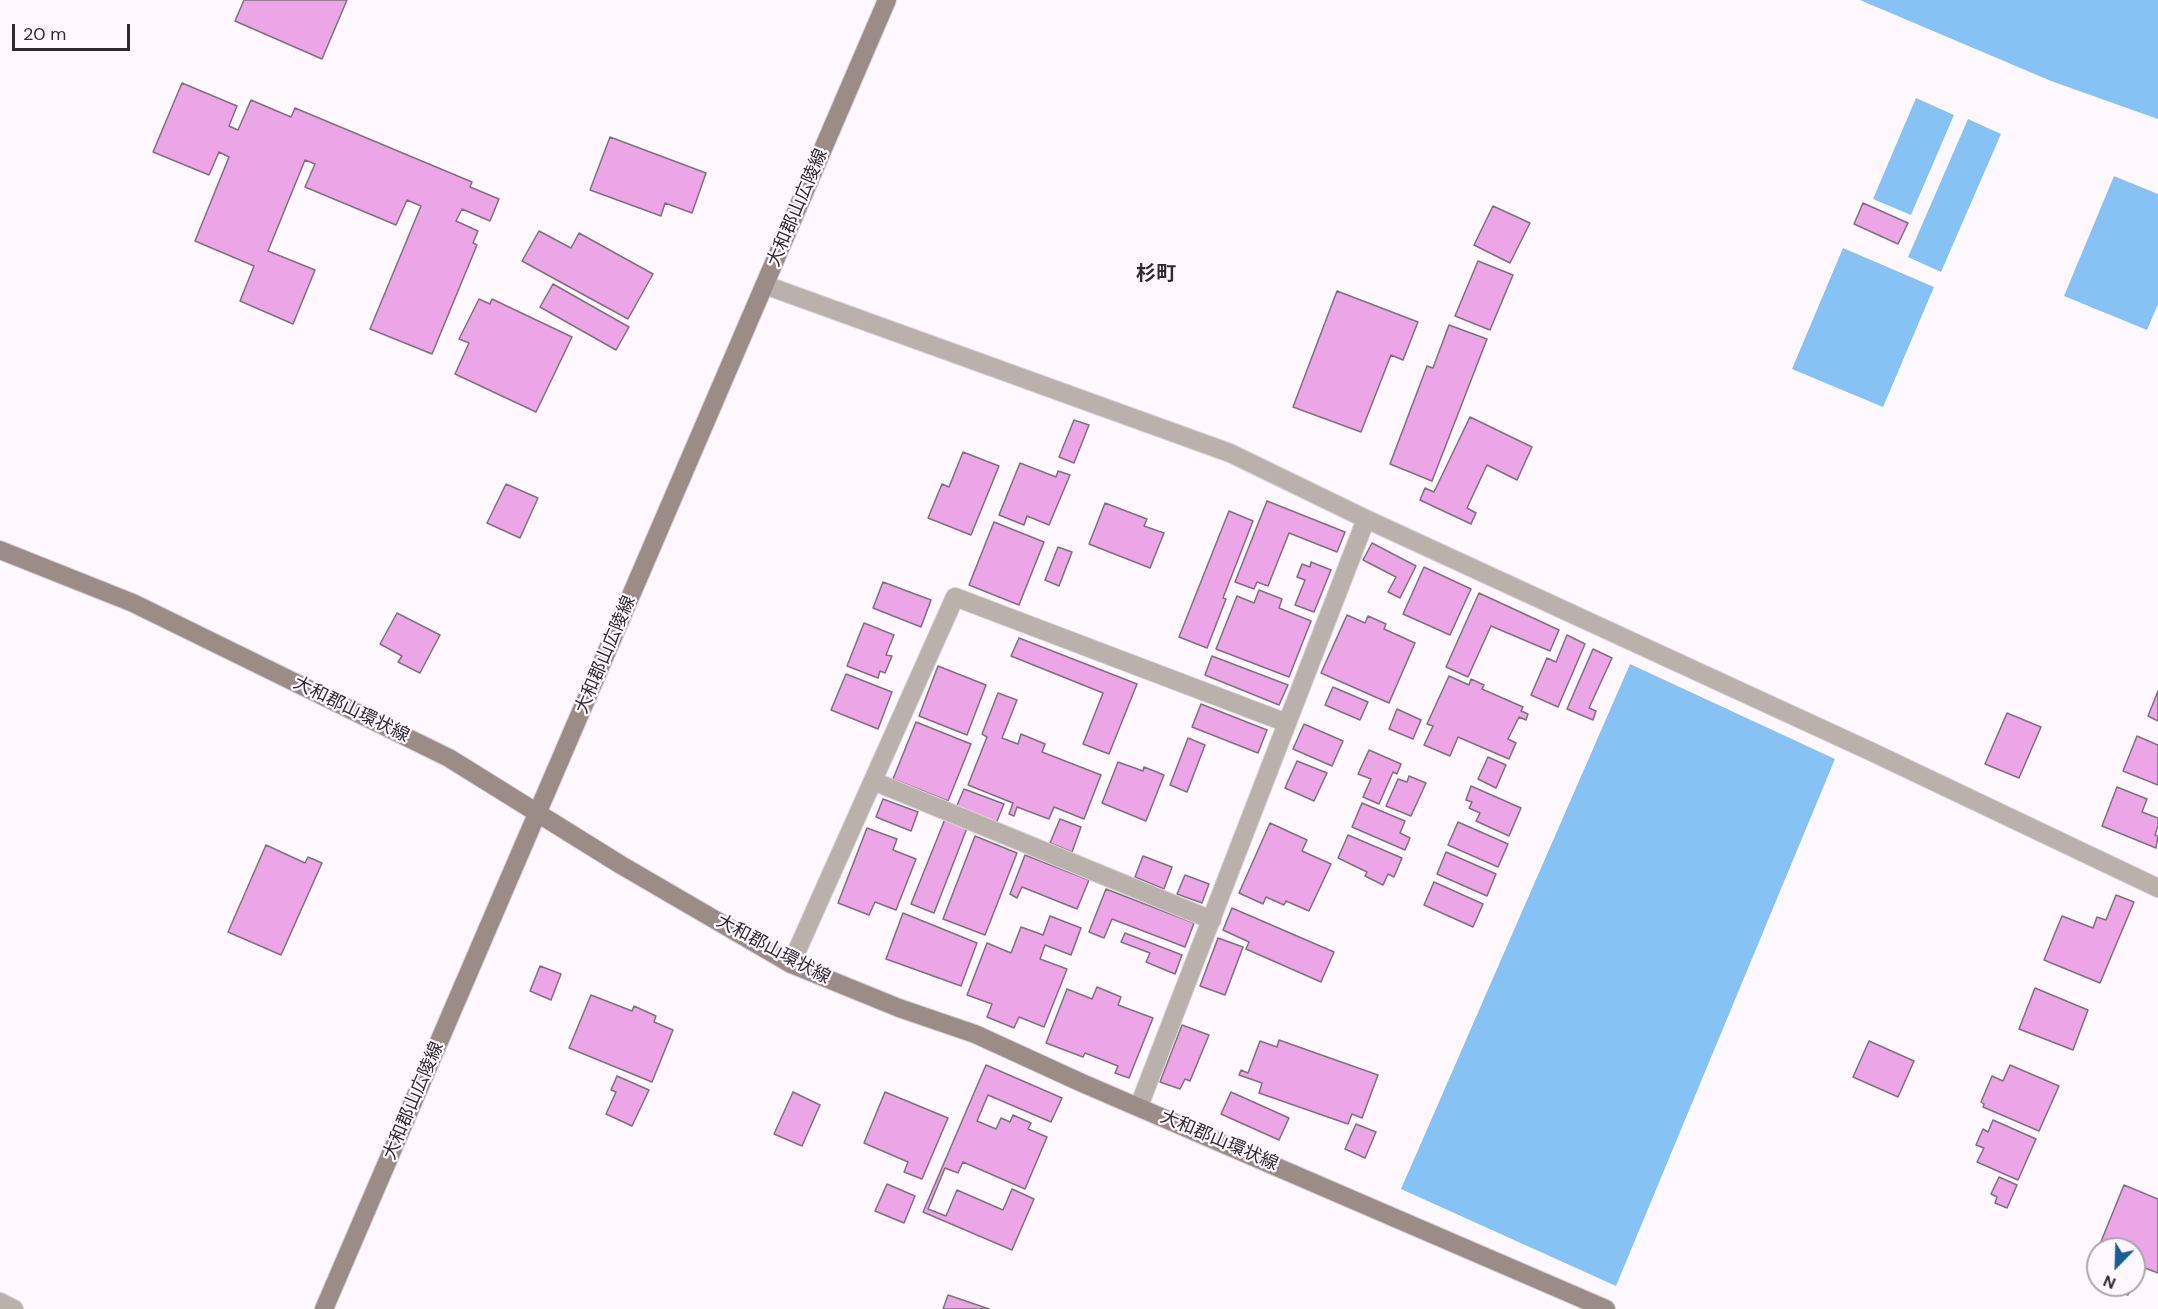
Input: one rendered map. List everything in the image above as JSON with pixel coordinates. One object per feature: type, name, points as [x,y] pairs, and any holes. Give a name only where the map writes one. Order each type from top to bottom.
[{"type":"main road","name":"大和郡山広陵線","points":[[324,1309],[887,0]]},
{"type":"main road","name":"大和郡山環状線","points":[[0,550],[133,603],[428,747],[621,865],[791,964],[890,1004],[975,1034],[1606,1309]]},
{"type":"street","points":[[765,285],[1230,453],[1366,519],[1882,757],[2158,888]]},
{"type":"street","points":[[1139,1106],[1366,519]]},
{"type":"street","points":[[791,964],[955,597],[1287,723]]},
{"type":"street","points":[[873,781],[1212,920]]},
{"type":"street","points":[[0,1302],[14,1309]]},
{"type":"water","points":[[1860,0],[2158,0],[2158,119],[2051,81]]},
{"type":"water","points":[[1916,98],[1954,115],[1911,215],[1873,199]]},
{"type":"water","points":[[1968,119],[2001,134],[1941,272],[1908,257]]},
{"type":"water","points":[[2114,176],[2158,194],[2158,304],[2147,330],[2064,296]]},
{"type":"water","points":[[1843,248],[1934,287],[1883,407],[1792,369]]},
{"type":"water","points":[[1630,664],[1835,759],[1616,1286],[1401,1189]]},
{"type":"building","points":[[244,0],[347,0],[322,59],[235,21]]},
{"type":"building","points":[[182,83],[237,106],[229,126],[238,130],[251,100],[291,117],[295,108],[472,182],[470,187],[499,199],[490,221],[462,209],[456,221],[478,231],[473,243],[477,245],[432,354],[370,329],[421,206],[407,200],[396,225],[305,187],[315,164],[305,160],[268,251],[315,270],[293,324],[240,301],[254,266],[195,241],[229,157],[219,152],[209,175],[153,152]]},
{"type":"building","points":[[610,137],[706,173],[692,213],[665,203],[661,216],[590,190]]},
{"type":"building","points":[[1863,203],[1908,223],[1898,244],[1854,224]]},
{"type":"building","points":[[1493,206],[1530,223],[1510,263],[1474,245]]},
{"type":"building","points":[[539,231],[571,248],[579,233],[653,274],[628,319],[522,261]]},
{"type":"building","points":[[1478,261],[1513,275],[1490,330],[1455,316]]},
{"type":"building","points":[[553,284],[629,327],[616,350],[540,307]]},
{"type":"building","points":[[1337,291],[1418,322],[1403,360],[1391,355],[1361,432],[1293,407]]},
{"type":"building","points":[[479,299],[490,304],[492,299],[572,337],[536,412],[455,374],[469,343],[459,339]]},
{"type":"building","points":[[1449,325],[1487,339],[1432,481],[1390,464],[1427,366],[1433,368]]},
{"type":"building","points":[[1470,417],[1532,447],[1517,480],[1487,465],[1467,508],[1476,513],[1471,524],[1420,500],[1425,488],[1434,492]]},
{"type":"building","points":[[1074,420],[1089,425],[1074,463],[1059,457]]},
{"type":"building","points":[[963,452],[999,466],[971,535],[928,518],[942,484],[949,487]]},
{"type":"building","points":[[1020,463],[1056,477],[1058,471],[1070,475],[1049,525],[1027,516],[1024,525],[999,515]]},
{"type":"building","points":[[506,484],[538,498],[520,538],[487,523]]},
{"type":"building","points":[[1267,501],[1345,532],[1337,552],[1289,533],[1268,586],[1257,582],[1254,589],[1235,582]]},
{"type":"building","points":[[1105,503],[1147,519],[1144,526],[1164,533],[1150,568],[1089,544]]},
{"type":"building","points":[[1229,511],[1253,521],[1223,598],[1226,599],[1207,648],[1179,637]]},
{"type":"building","points":[[994,522],[1044,542],[1019,605],[969,585]]},
{"type":"building","points":[[1372,543],[1416,566],[1400,598],[1388,592],[1396,577],[1363,560]]},
{"type":"building","points":[[1058,547],[1072,552],[1059,586],[1045,580]]},
{"type":"building","points":[[1311,562],[1331,570],[1314,612],[1295,605],[1305,580],[1297,577],[1302,564],[1310,567]]},
{"type":"building","points":[[1424,567],[1471,589],[1450,635],[1403,614]]},
{"type":"building","points":[[883,582],[931,600],[921,627],[873,608]]},
{"type":"building","points":[[1259,590],[1282,599],[1279,608],[1311,621],[1289,677],[1216,649],[1237,596],[1254,603]]},
{"type":"building","points":[[1479,593],[1559,630],[1550,651],[1491,626],[1468,677],[1446,667]]},
{"type":"building","points":[[397,613],[440,635],[420,673],[398,662],[402,656],[380,644]]},
{"type":"building","points":[[1347,615],[1365,623],[1368,616],[1386,624],[1384,629],[1415,643],[1389,703],[1321,673]]},
{"type":"building","points":[[864,623],[894,635],[886,655],[892,656],[885,673],[880,671],[878,678],[847,666]]},
{"type":"building","points":[[1567,635],[1585,644],[1558,707],[1531,695],[1547,658],[1556,662]]},
{"type":"building","points":[[1019,638],[1137,684],[1109,754],[1083,744],[1103,693],[1011,656]]},
{"type":"building","points":[[1593,649],[1612,658],[1589,708],[1596,711],[1593,720],[1567,709]]},
{"type":"building","points":[[1212,656],[1288,685],[1279,705],[1205,675]]},
{"type":"building","points":[[938,666],[986,685],[967,735],[919,716]]},
{"type":"building","points":[[846,674],[892,692],[878,729],[831,710]]},
{"type":"building","points":[[1449,676],[1469,685],[1471,679],[1484,685],[1482,689],[1523,707],[1521,711],[1528,714],[1526,720],[1519,717],[1508,739],[1516,743],[1509,759],[1458,737],[1450,756],[1424,745],[1433,726],[1427,724]]},
{"type":"building","points":[[1333,687],[1368,702],[1360,720],[1325,705]]},
{"type":"building","points":[[2158,691],[2158,721],[2148,716]]},
{"type":"building","points":[[998,693],[1017,700],[1002,738],[1018,744],[1021,734],[1045,744],[1042,752],[1101,775],[1084,819],[1054,807],[1049,819],[1017,807],[1014,816],[1009,814],[1013,803],[968,785],[987,737],[982,734]]},
{"type":"building","points":[[1201,704],[1267,730],[1258,753],[1192,727]]},
{"type":"building","points":[[1397,709],[1421,720],[1413,739],[1389,729]]},
{"type":"building","points":[[2007,713],[2041,727],[2019,778],[1985,764]]},
{"type":"building","points":[[916,722],[971,744],[948,801],[893,779]]},
{"type":"building","points":[[1304,724],[1343,741],[1332,766],[1293,749]]},
{"type":"building","points":[[2137,736],[2158,745],[2158,785],[2123,771]]},
{"type":"building","points":[[1188,738],[1205,745],[1187,792],[1170,785]]},
{"type":"building","points":[[1369,750],[1401,764],[1397,774],[1393,772],[1379,804],[1363,797],[1371,779],[1358,774]]},
{"type":"building","points":[[1488,757],[1506,765],[1496,788],[1478,779]]},
{"type":"building","points":[[1297,761],[1327,773],[1314,801],[1285,788]]},
{"type":"building","points":[[1118,762],[1143,771],[1144,767],[1164,775],[1146,821],[1102,803]]},
{"type":"building","points":[[1409,776],[1426,783],[1411,816],[1386,806],[1398,779],[1407,782]]},
{"type":"building","points":[[1471,786],[1521,808],[1509,836],[1476,821],[1480,813],[1469,808],[1472,802],[1466,800]]},
{"type":"building","points":[[2117,787],[2147,799],[2142,812],[2158,818],[2155,835],[2158,836],[2156,848],[2102,826]]},
{"type":"building","points":[[964,789],[1004,804],[995,826],[955,810]]},
{"type":"building","points":[[883,799],[918,812],[911,831],[876,817]]},
{"type":"building","points":[[1362,803],[1405,821],[1400,833],[1410,838],[1405,850],[1352,827]]},
{"type":"building","points":[[945,819],[967,828],[934,913],[911,904]]},
{"type":"building","points":[[1060,819],[1081,827],[1072,852],[1050,843]]},
{"type":"building","points":[[1458,822],[1508,844],[1498,867],[1448,845]]},
{"type":"building","points":[[1270,823],[1307,840],[1302,851],[1331,864],[1309,911],[1286,901],[1284,905],[1266,897],[1263,904],[1239,893]]},
{"type":"building","points":[[867,828],[897,839],[893,850],[916,859],[896,910],[875,902],[869,915],[838,903]]},
{"type":"building","points":[[1348,835],[1402,858],[1394,877],[1388,874],[1383,885],[1365,876],[1367,872],[1338,858]]},
{"type":"building","points":[[975,836],[1017,853],[985,935],[943,919]]},
{"type":"building","points":[[266,845],[305,863],[308,857],[322,863],[281,955],[228,932]]},
{"type":"building","points":[[1446,852],[1496,874],[1487,896],[1437,874]]},
{"type":"building","points":[[1025,855],[1089,880],[1077,909],[1022,887],[1017,898],[1010,894]]},
{"type":"building","points":[[1143,856],[1172,867],[1164,889],[1135,877]]},
{"type":"building","points":[[1185,875],[1209,884],[1202,903],[1177,894]]},
{"type":"building","points":[[1434,882],[1483,904],[1473,927],[1424,905]]},
{"type":"building","points":[[1106,889],[1194,923],[1185,947],[1112,919],[1104,938],[1089,932]]},
{"type":"building","points":[[2116,895],[2134,902],[2100,983],[2044,960],[2062,916],[2093,928],[2097,917],[2106,920]]},
{"type":"building","points":[[1232,908],[1334,952],[1321,982],[1246,949],[1249,942],[1223,930]]},
{"type":"building","points":[[903,913],[977,943],[961,986],[886,959]]},
{"type":"building","points":[[1050,916],[1081,928],[1071,955],[1045,945],[1040,959],[1067,969],[1044,1027],[1019,1017],[1014,1028],[987,1017],[992,1004],[967,995],[987,943],[1011,953],[1021,927],[1043,935]]},
{"type":"building","points":[[1125,933],[1182,955],[1175,974],[1146,962],[1150,953],[1121,942]]},
{"type":"building","points":[[1218,938],[1243,947],[1225,995],[1200,986]]},
{"type":"building","points":[[540,966],[561,974],[551,1000],[530,991]]},
{"type":"building","points":[[1097,987],[1121,997],[1118,1005],[1153,1018],[1129,1078],[1115,1073],[1118,1066],[1085,1053],[1083,1057],[1046,1043],[1067,989],[1092,999]]},
{"type":"building","points":[[2035,988],[2088,1010],[2073,1050],[2019,1029]]},
{"type":"building","points":[[591,995],[632,1011],[634,1006],[656,1016],[654,1022],[673,1030],[652,1082],[569,1048]]},
{"type":"building","points":[[1182,1025],[1209,1035],[1190,1081],[1185,1079],[1180,1089],[1160,1082]]},
{"type":"building","points":[[1279,1040],[1378,1075],[1362,1118],[1352,1114],[1348,1124],[1259,1093],[1262,1083],[1239,1075],[1241,1070],[1248,1073],[1260,1041],[1277,1047]]},
{"type":"building","points":[[1869,1041],[1914,1061],[1898,1097],[1853,1077]]},
{"type":"building","points":[[986,1065],[1062,1098],[1051,1122],[988,1095],[977,1121],[996,1129],[1001,1118],[1010,1122],[1013,1115],[1031,1123],[1028,1129],[1047,1137],[1025,1189],[963,1162],[958,1173],[945,1168],[928,1209],[946,1216],[957,1190],[1003,1210],[1012,1189],[1034,1199],[1012,1250],[923,1212]]},
{"type":"building","points":[[2010,1065],[2059,1086],[2039,1131],[1983,1107],[1984,1104],[1981,1102],[1992,1076],[2003,1081]]},
{"type":"building","points":[[617,1076],[649,1090],[632,1126],[606,1114],[616,1092],[611,1090]]},
{"type":"building","points":[[793,1092],[820,1105],[802,1146],[774,1134]]},
{"type":"building","points":[[885,1092],[948,1118],[922,1179],[904,1172],[908,1162],[864,1143]]},
{"type":"building","points":[[1231,1092],[1289,1118],[1279,1140],[1221,1114]]},
{"type":"building","points":[[1993,1120],[2036,1139],[2018,1180],[1977,1162],[1984,1148],[1976,1145],[1983,1129],[1988,1132]]},
{"type":"building","points":[[1356,1124],[1376,1132],[1365,1158],[1345,1149]]},
{"type":"building","points":[[1999,1177],[2017,1185],[2007,1208],[1995,1203],[1997,1197],[1991,1194]]},
{"type":"building","points":[[887,1184],[915,1196],[904,1223],[875,1211]]},
{"type":"building","points":[[2124,1185],[2158,1199],[2158,1273],[2146,1268],[2146,1237],[2103,1237]]},
{"type":"building","points":[[948,1295],[989,1309],[943,1309]]},
{"type":"district","name":"杉町","points":[[1156,275]]}]
